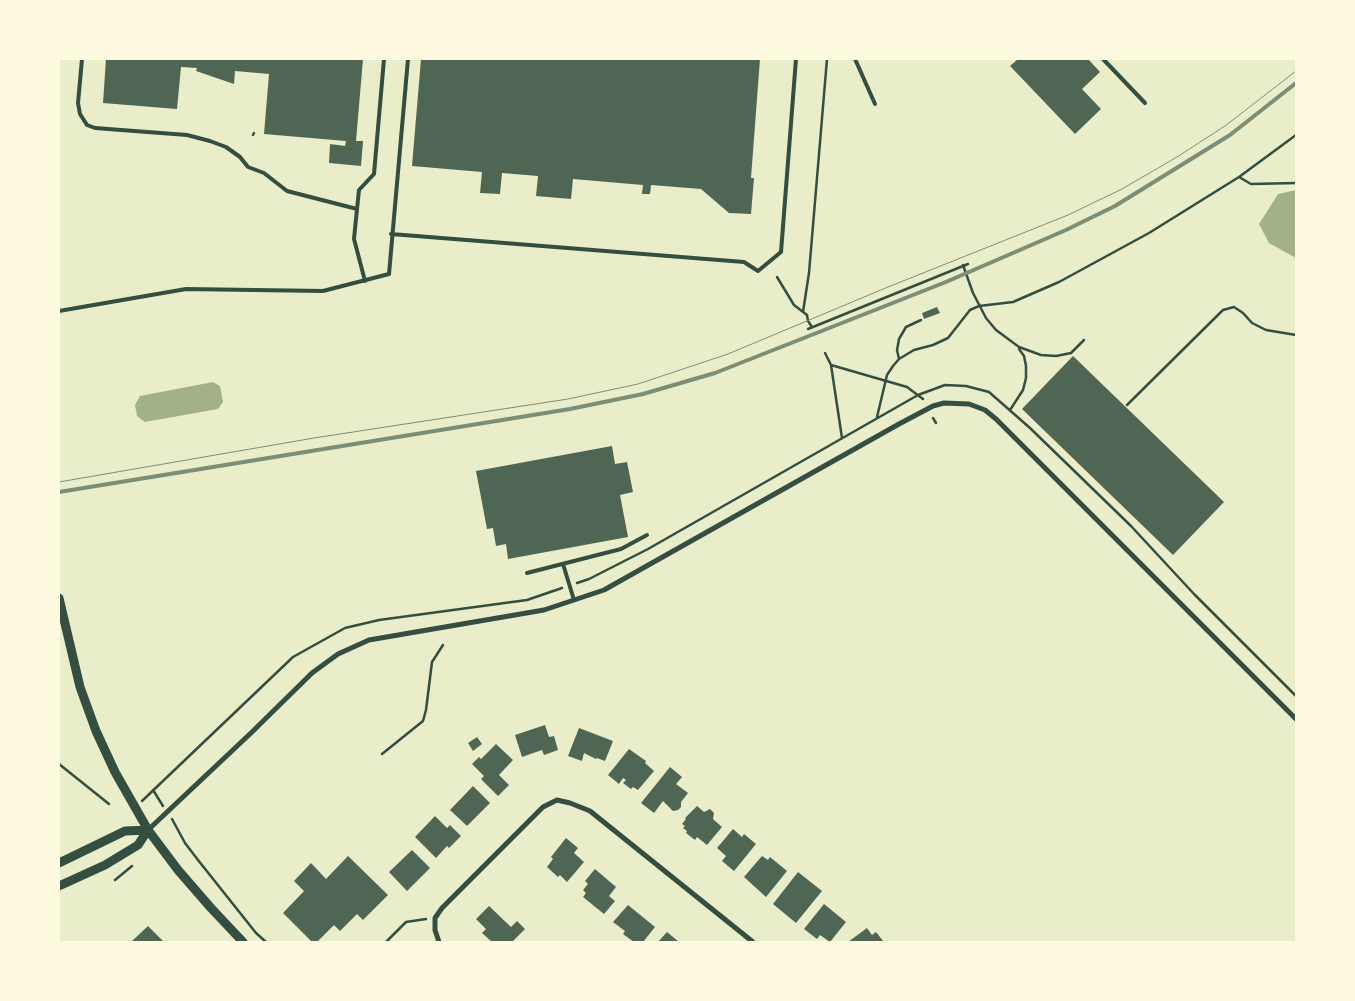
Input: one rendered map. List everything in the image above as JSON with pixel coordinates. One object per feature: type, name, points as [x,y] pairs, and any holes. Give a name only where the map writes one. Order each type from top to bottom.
[{"type":"street","points":[[59,886],[105,864],[138,845],[148,830],[312,673],[338,654],[369,640],[544,610],[604,590],[934,406],[950,402],[970,404],[985,410],[996,419],[1296,719]]},
{"type":"street","points":[[59,598],[80,686],[96,731],[115,772],[148,830],[183,876],[243,942]]},
{"type":"street","points":[[439,942],[435,930],[435,918],[442,908],[543,807],[557,800],[590,811],[753,942]]},
{"type":"street","points":[[59,863],[125,830],[148,830]]},
{"type":"lane","points":[[82,59],[78,104],[80,114],[87,125],[95,128],[187,135],[210,141],[226,147],[240,157],[248,167],[264,173],[287,191],[357,208]]},
{"type":"lane","points":[[365,281],[354,239],[360,190],[374,174],[384,59]]},
{"type":"lane","points":[[59,311],[186,289],[323,291],[389,274],[408,59]]},
{"type":"lane","points":[[392,234],[744,262],[758,271],[781,252],[796,59]]},
{"type":"lane","points":[[854,59],[875,104]]},
{"type":"lane","points":[[1103,59],[1145,104]]},
{"type":"lane","points":[[526,573],[621,549],[647,535]]},
{"type":"lane","points":[[563,564],[574,600]]},
{"type":"path","points":[[803,312],[809,274],[827,59]]},
{"type":"path","points":[[877,418],[887,375],[899,360],[914,350],[933,345],[948,338],[970,310],[979,306],[1013,302],[1059,282],[1149,233],[1239,177],[1296,135]]},
{"type":"path","points":[[1239,177],[1250,184],[1296,183]]},
{"type":"path","points":[[808,328],[968,264]]},
{"type":"path","points":[[963,265],[979,306],[996,330],[1019,347],[1041,355],[1056,356],[1071,353],[1084,340]]},
{"type":"path","points":[[777,277],[794,305],[803,312],[812,327]]},
{"type":"path","points":[[1127,405],[1223,310],[1234,307],[1252,323],[1266,330],[1296,335]]},
{"type":"path","points":[[899,360],[897,350],[899,339],[906,327],[922,320]]},
{"type":"path","points":[[1009,410],[1023,390],[1026,378],[1025,361],[1019,347]]},
{"type":"path","points":[[825,353],[831,365],[842,438]]},
{"type":"path","points":[[831,365],[907,387],[923,399]]},
{"type":"path","points":[[933,418],[936,423]]},
{"type":"path","points":[[382,754],[423,721],[432,662],[442,645]]},
{"type":"path","points":[[152,792],[256,691]]},
{"type":"path","points":[[59,764],[109,804]]},
{"type":"path","points":[[180,833],[198,860],[248,923],[266,942]]},
{"type":"path","points":[[115,880],[132,866]]},
{"type":"path","points":[[386,942],[406,922],[435,918]]},
{"type":"shaded area","points":[[1296,190],[1296,258],[1269,243],[1259,224],[1278,194]]},
{"type":"shaded area","points":[[213,382],[220,386],[223,402],[218,409],[145,422],[137,416],[135,405],[140,396]]},
{"type":"building","points":[[106,59],[363,59],[356,141],[363,141],[361,166],[329,163],[330,144],[345,146],[346,141],[264,134],[269,74],[235,71],[234,84],[196,71],[197,68],[181,67],[177,109],[103,103]]},
{"type":"building","points":[[421,59],[760,59],[751,178],[754,178],[751,214],[729,213],[701,189],[651,185],[650,194],[642,194],[643,185],[573,179],[571,199],[536,196],[538,176],[502,173],[500,194],[480,193],[482,172],[412,166]]},
{"type":"building","points":[[1018,59],[1088,59],[1100,72],[1082,89],[1101,109],[1075,134],[1010,66]]},
{"type":"building","points":[[937,307],[940,313],[924,319],[922,313]]},
{"type":"building","points":[[1073,356],[1224,502],[1173,555],[1022,409]]},
{"type":"building","points":[[612,446],[615,464],[627,462],[633,492],[620,495],[628,537],[508,559],[506,544],[496,546],[493,528],[487,529],[476,471]]},
{"type":"building","points":[[545,725],[549,737],[554,736],[558,750],[544,755],[542,750],[522,757],[515,735]]},
{"type":"building","points":[[579,728],[613,741],[605,761],[584,753],[582,761],[568,756]]},
{"type":"building","points":[[477,737],[482,744],[473,751],[468,743]]},
{"type":"building","points":[[496,744],[513,760],[499,775],[509,785],[498,796],[481,779],[484,776],[472,764],[479,757],[481,759]]},
{"type":"building","points":[[629,749],[646,761],[645,763],[654,771],[638,790],[633,787],[631,789],[623,783],[626,780],[623,778],[619,784],[608,775]]},
{"type":"building","points":[[670,767],[682,777],[676,784],[688,793],[678,810],[673,811],[663,801],[654,813],[641,803]]},
{"type":"building","points":[[473,786],[490,803],[467,826],[450,810]]},
{"type":"building","points":[[697,806],[704,812],[710,809],[714,813],[713,819],[722,827],[707,845],[697,837],[695,840],[683,828],[685,826],[682,824],[685,818]]},
{"type":"building","points":[[435,816],[447,828],[450,825],[461,836],[449,848],[447,846],[436,858],[415,837]]},
{"type":"building","points":[[733,829],[742,837],[744,834],[756,844],[734,871],[722,861],[726,856],[717,848]]},
{"type":"building","points":[[566,838],[578,848],[574,853],[584,862],[567,882],[547,867],[553,859],[551,857]]},
{"type":"building","points":[[412,850],[430,868],[407,891],[389,872]]},
{"type":"building","points":[[348,856],[388,895],[363,920],[357,914],[340,931],[334,925],[317,942],[312,942],[283,913],[304,891],[294,881],[311,863],[326,879]]},
{"type":"building","points":[[762,856],[768,860],[770,857],[787,871],[766,897],[744,877]]},
{"type":"building","points":[[595,869],[616,887],[609,896],[615,901],[604,914],[583,897],[586,893],[583,890],[588,884],[585,881]]},
{"type":"building","points":[[798,872],[822,891],[796,923],[773,904]]},
{"type":"building","points":[[824,904],[846,922],[830,942],[820,935],[817,939],[804,929]]},
{"type":"building","points":[[628,905],[655,927],[643,942],[634,942],[623,934],[625,931],[613,922]]},
{"type":"building","points":[[489,906],[511,927],[517,921],[525,929],[512,942],[492,942],[482,933],[486,929],[476,919]]},
{"type":"building","points":[[148,926],[163,941],[131,942]]},
{"type":"building","points":[[867,928],[872,935],[876,932],[884,942],[848,942]]},
{"type":"building","points":[[667,932],[679,942],[658,942]]},
{"type":"tram line","points":[[59,482],[314,438],[568,399],[638,384],[728,354],[1068,215],[1122,189],[1177,157],[1225,126],[1296,71]]},
{"type":"tram line","points":[[796,342],[984,265]]},
{"type":"railway","points":[[59,492],[570,409],[643,394],[715,373],[946,282],[1066,230],[1115,206],[1230,135],[1296,83]]}]
